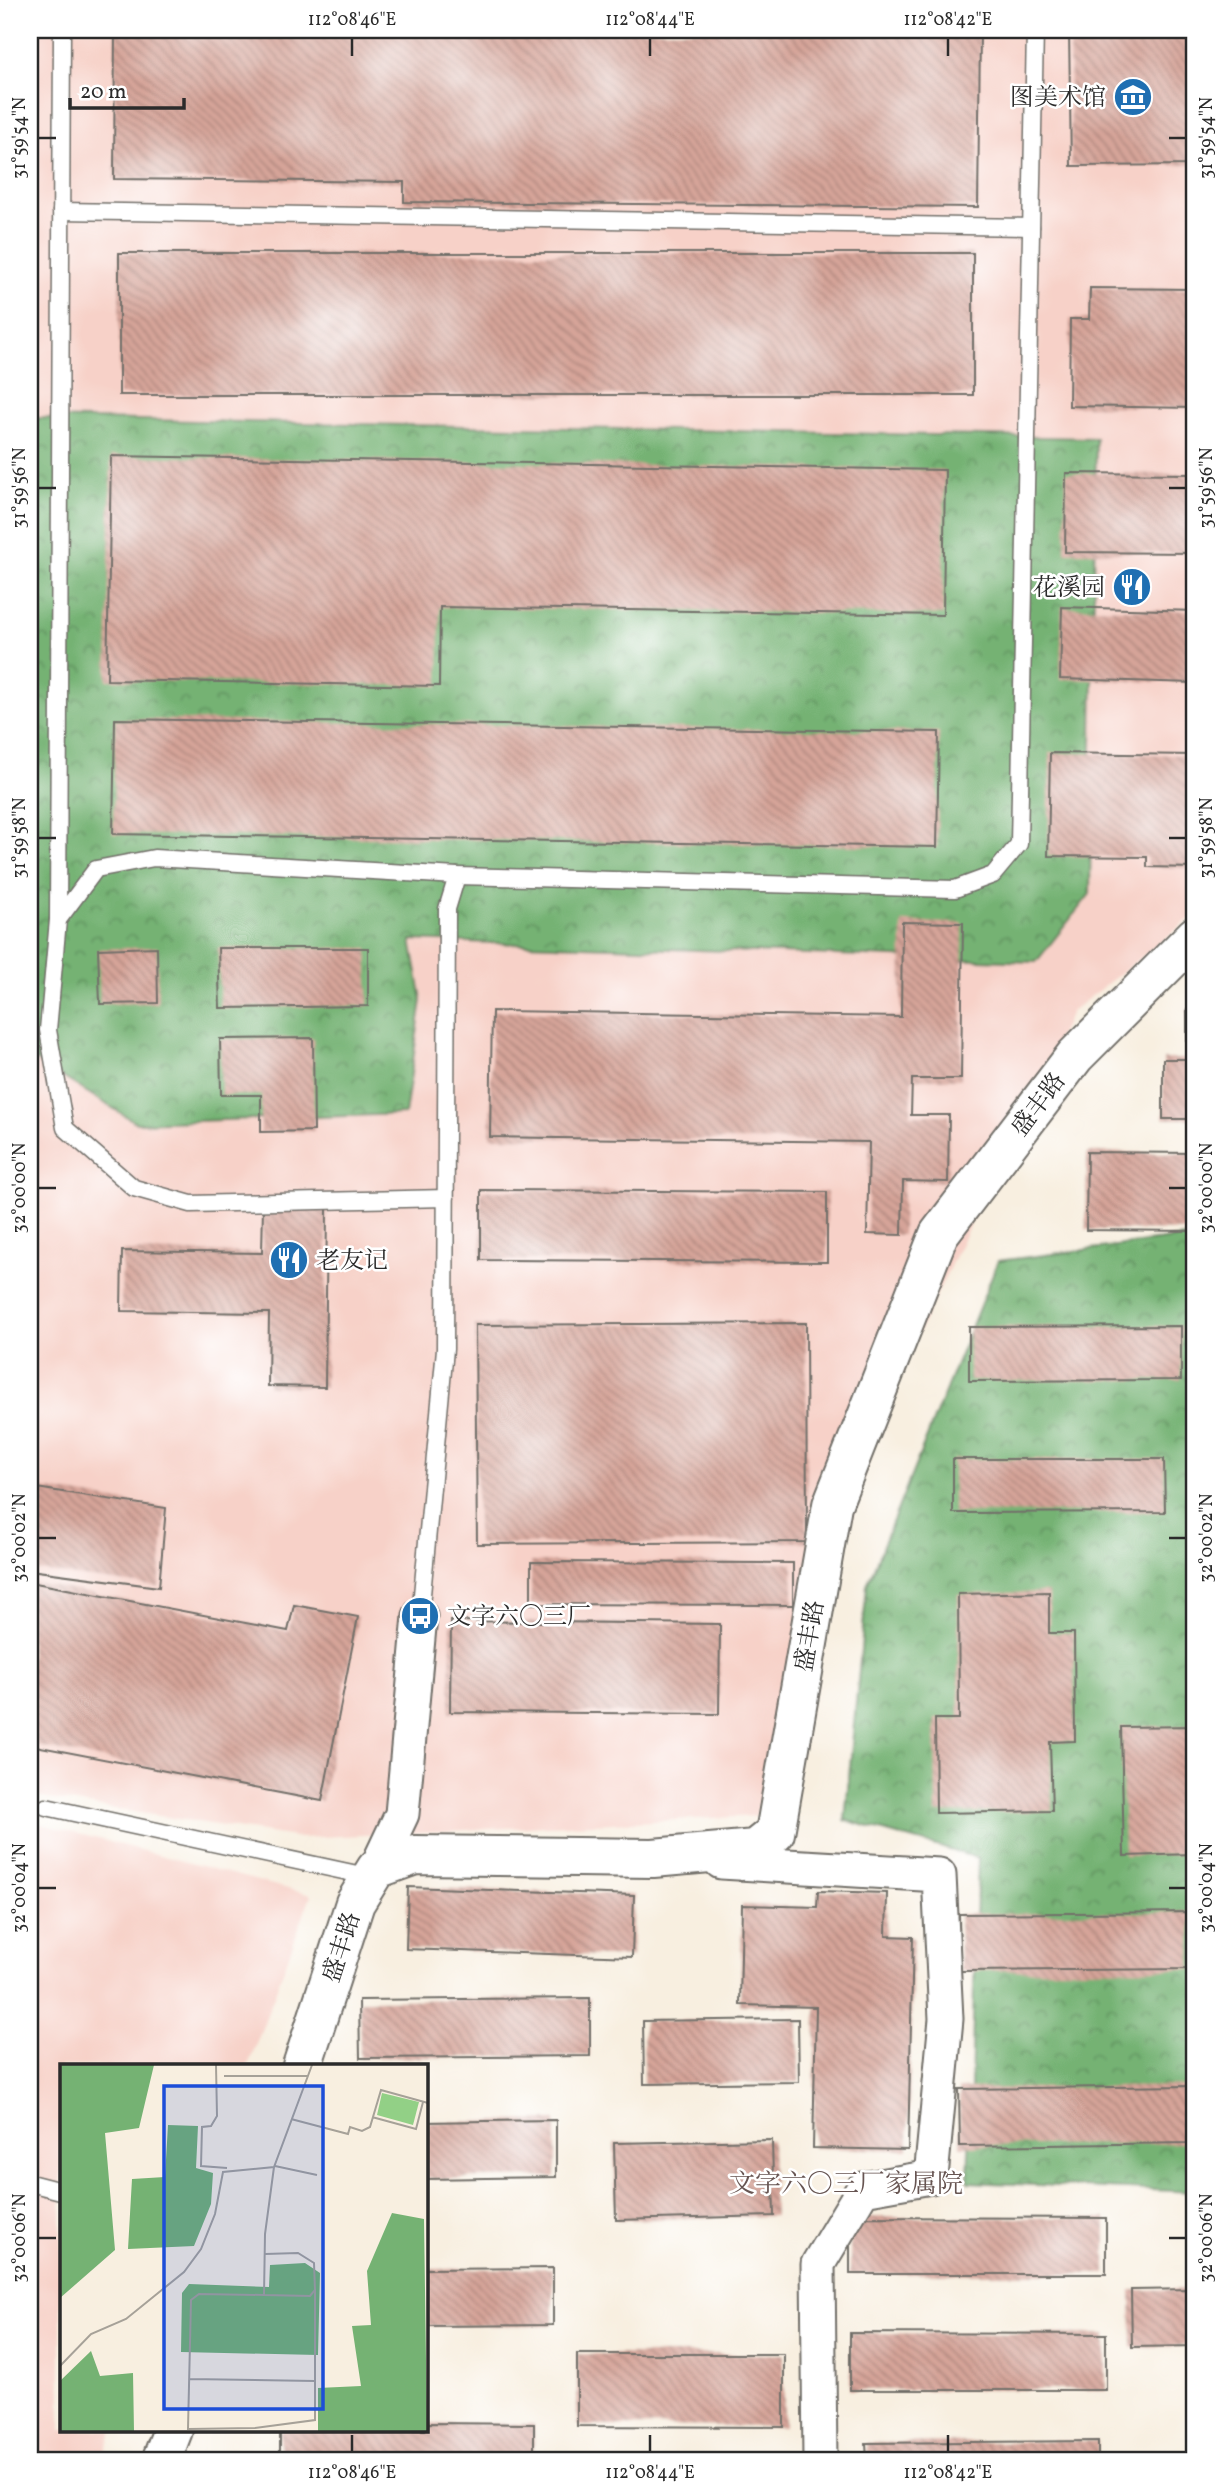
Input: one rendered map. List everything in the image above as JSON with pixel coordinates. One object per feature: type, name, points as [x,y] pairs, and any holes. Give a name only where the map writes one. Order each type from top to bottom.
[{"type":"street","name":"盛丰路","points":[[303,2064],[355,1903],[373,1873],[415,1855],[653,1858],[755,1849],[775,1833],[832,1505],[939,1234],[1075,1056],[1195,936]]},
{"type":"street","points":[[373,1873],[401,1814],[420,1616]]},
{"type":"street","points":[[653,1858],[939,1875],[946,2019],[931,2177],[863,2189],[818,2264],[820,2461]]},
{"type":"street","points":[[161,2461],[172,2432]]},
{"type":"lane","points":[[62,30],[58,920],[48,1030],[65,1128],[134,1188],[191,1204],[446,1198]]},
{"type":"lane","points":[[58,920],[96,869],[153,858],[457,876],[956,889],[993,875],[1019,844],[1035,30]]},
{"type":"lane","points":[[61,211],[1031,227]]},
{"type":"lane","points":[[420,1616],[445,1349],[447,909],[457,876]]},
{"type":"lane","points":[[46,1807],[373,1873]]},
{"type":"lane","points":[[30,2183],[60,2191]]},
{"type":"shaded area","points":[[35,30],[1195,30],[1195,915],[1071,1012],[886,1401],[800,1699],[756,1816],[301,1838],[30,1796],[30,159],[36,159]]},
{"type":"shaded area","points":[[30,1821],[311,1895],[249,2064],[60,2064],[60,2432],[112,2432],[102,2461],[30,2461]]},
{"type":"green space","points":[[30,30],[35,30],[36,159],[30,159]]},
{"type":"green space","points":[[36,418],[1096,438],[1090,894],[1036,962],[411,940],[422,1000],[405,1114],[137,1123],[30,1057],[30,667]]},
{"type":"green space","points":[[1195,1236],[1195,2192],[968,2182],[978,1858],[845,1820],[867,1585],[998,1261]]},
{"type":"building","points":[[115,30],[980,30],[978,207],[404,202],[404,182],[114,179]]},
{"type":"building","name":"图美术馆","points":[[1069,30],[1195,30],[1195,165],[1071,166]]},
{"type":"building","points":[[119,253],[973,253],[973,395],[119,395]]},
{"type":"building","points":[[1090,288],[1195,289],[1195,408],[1069,406],[1070,319],[1089,319]]},
{"type":"building","points":[[111,456],[945,470],[943,615],[440,607],[439,686],[107,680]]},
{"type":"building","points":[[1066,473],[1195,474],[1195,553],[1065,552]]},
{"type":"building","points":[[1062,607],[1195,611],[1195,683],[1060,679]]},
{"type":"building","points":[[115,719],[939,732],[937,847],[113,834]]},
{"type":"building","points":[[1050,753],[1195,755],[1195,868],[1147,867],[1147,857],[1048,856]]},
{"type":"building","points":[[902,922],[963,923],[961,1079],[912,1079],[911,1115],[949,1115],[948,1182],[903,1181],[902,1235],[867,1234],[869,1142],[490,1137],[492,1011],[901,1017]]},
{"type":"building","points":[[157,947],[158,1003],[100,1004],[98,949]]},
{"type":"building","points":[[218,948],[368,948],[368,1006],[220,1008]]},
{"type":"building","points":[[1187,1009],[1195,1009],[1195,1119],[1163,1119],[1163,1059],[1187,1059]]},
{"type":"building","points":[[313,1038],[314,1131],[261,1132],[261,1095],[221,1095],[220,1039]]},
{"type":"building","points":[[1087,1152],[1195,1153],[1195,1231],[1086,1230]]},
{"type":"building","points":[[481,1190],[827,1192],[827,1262],[481,1260]]},
{"type":"building","points":[[263,1208],[327,1209],[325,1387],[268,1386],[269,1313],[121,1311],[122,1251],[262,1253]]},
{"type":"building","points":[[806,1323],[807,1542],[477,1544],[475,1325]]},
{"type":"building","points":[[1181,1326],[1181,1380],[969,1381],[969,1327]]},
{"type":"building","points":[[953,1459],[1164,1459],[1165,1512],[953,1513]]},
{"type":"building","points":[[30,1487],[166,1508],[159,1587],[30,1570]]},
{"type":"building","points":[[531,1562],[793,1563],[793,1605],[531,1604]]},
{"type":"building","points":[[30,1582],[288,1631],[294,1605],[358,1617],[322,1801],[30,1745]]},
{"type":"building","points":[[1049,1592],[1049,1633],[1074,1633],[1075,1741],[1050,1742],[1052,1811],[936,1813],[935,1719],[959,1719],[958,1594]]},
{"type":"building","points":[[451,1621],[720,1624],[719,1714],[450,1712]]},
{"type":"building","points":[[1194,1726],[1195,1854],[1124,1856],[1121,1727]]},
{"type":"building","points":[[408,1887],[634,1895],[632,1957],[406,1949]]},
{"type":"building","points":[[818,1891],[887,1893],[886,1936],[913,1937],[908,2150],[813,2148],[816,2007],[740,2005],[742,1905],[817,1907]]},
{"type":"building","points":[[1191,1912],[1191,1969],[960,1971],[959,1914]]},
{"type":"building","points":[[590,1998],[590,2056],[360,2058],[359,2000]]},
{"type":"building","points":[[798,2019],[799,2082],[644,2084],[643,2021]]},
{"type":"building","points":[[1191,2086],[1191,2143],[960,2146],[959,2089]]},
{"type":"building","points":[[556,2120],[556,2177],[427,2179],[427,2122]]},
{"type":"building","points":[[772,2140],[774,2216],[616,2220],[614,2143]]},
{"type":"building","points":[[850,2217],[1106,2218],[1106,2274],[850,2274]]},
{"type":"building","points":[[553,2268],[553,2325],[427,2326],[427,2269]]},
{"type":"building","points":[[1195,2289],[1195,2346],[1132,2347],[1131,2290]]},
{"type":"building","points":[[850,2333],[1106,2334],[1106,2390],[850,2390]]},
{"type":"building","points":[[577,2354],[784,2354],[784,2427],[577,2426]]},
{"type":"building","points":[[427,2423],[534,2424],[534,2461],[280,2461],[280,2432],[427,2432]]},
{"type":"building","points":[[1098,2441],[1098,2461],[867,2461],[866,2443]]},
{"type":"place","name":"图美术馆","points":[[1133,97]]},
{"type":"place","name":"花溪园","points":[[1132,587]]},
{"type":"place","name":"老友记","points":[[289,1260]]},
{"type":"place","name":"文字六〇三厂","points":[[420,1616]]},
{"type":"district","name":"文字六〇三厂家属院","points":[[846,2183]]}]
